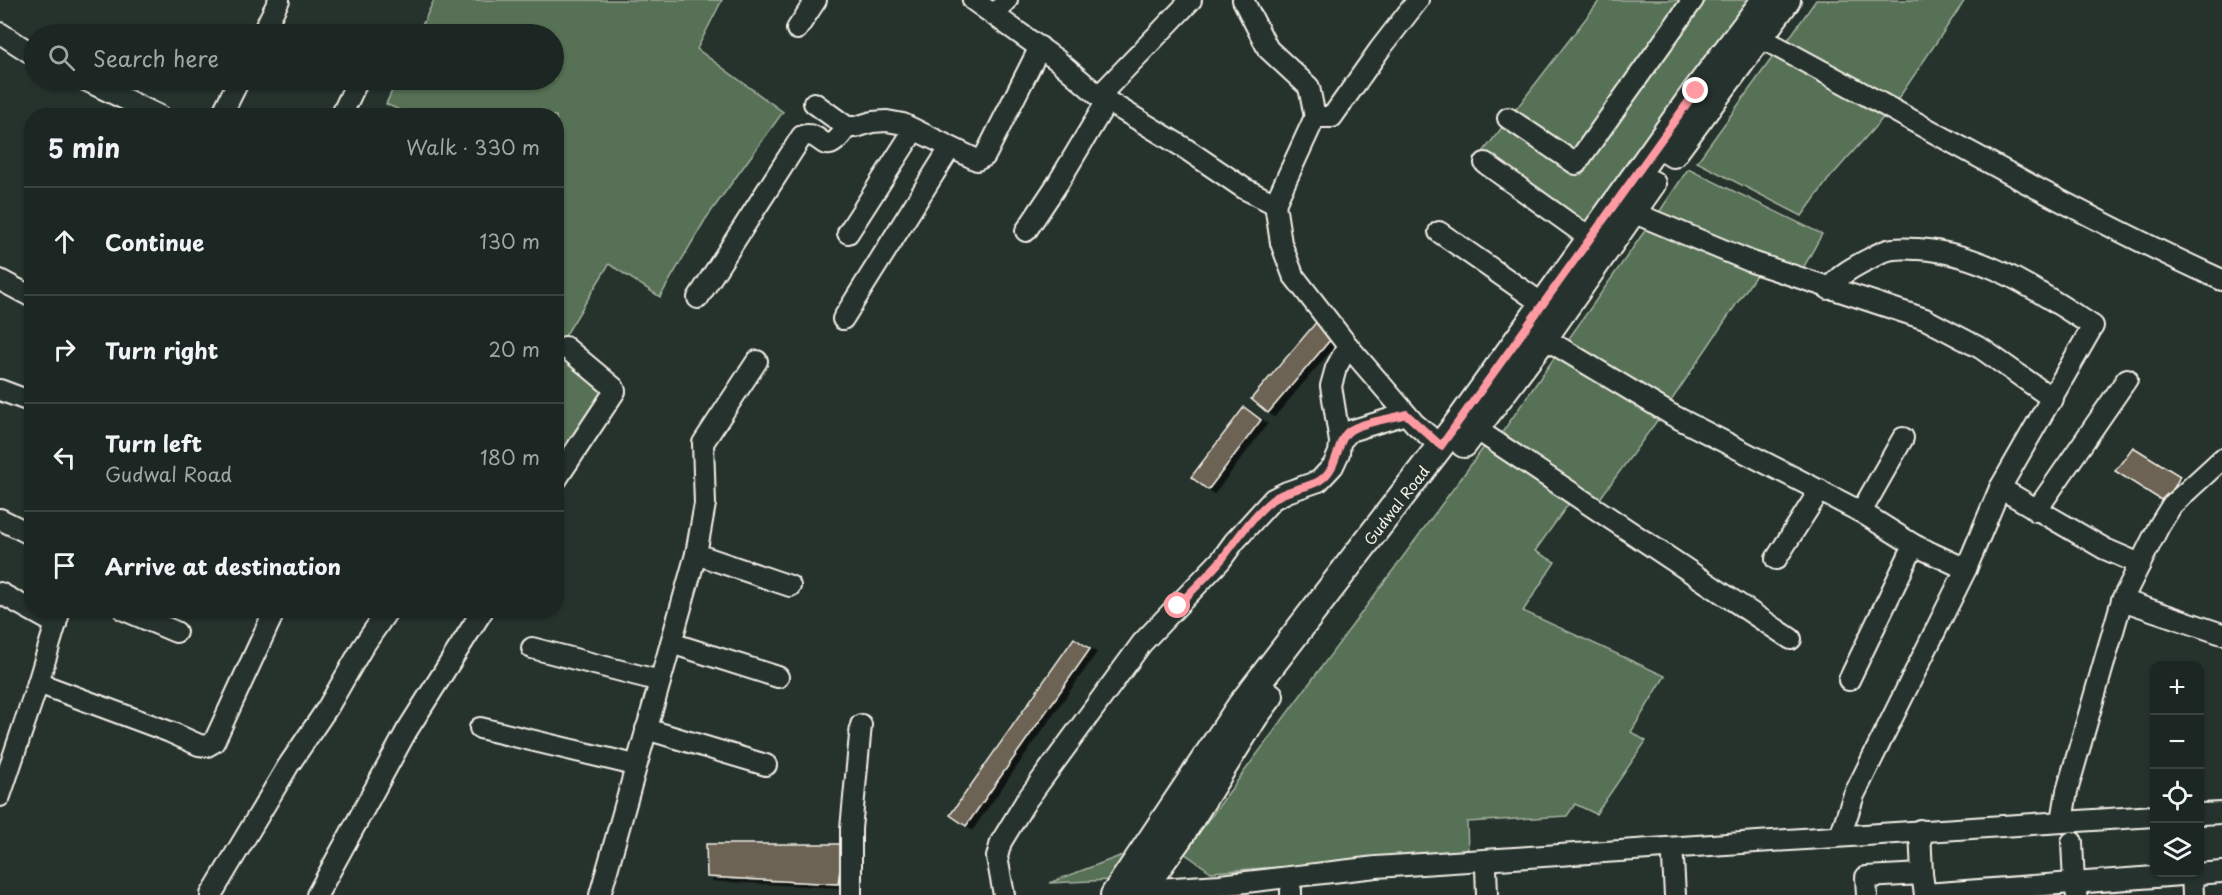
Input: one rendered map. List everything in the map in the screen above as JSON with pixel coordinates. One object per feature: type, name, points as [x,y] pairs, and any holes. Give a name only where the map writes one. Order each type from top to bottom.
[{"type":"main road","name":"Gudwal Road","points":[[1123,894],[1179,838],[1255,716],[1468,424],[1544,305],[1696,91],[1765,0]]},
{"type":"main road","name":"Gudwal Road","points":[[1123,894],[1241,705],[1441,446],[1468,424],[1544,338],[1632,212],[1787,0]]},
{"type":"street","points":[[267,24],[279,0]]},
{"type":"street","points":[[797,29],[816,0]]},
{"type":"street","points":[[974,0],[1001,8],[1040,47],[1103,98],[1183,147],[1245,189],[1275,204]]},
{"type":"street","points":[[1026,231],[1058,183],[1103,98],[1191,0]]},
{"type":"street","points":[[1243,0],[1268,49],[1309,87],[1315,117],[1275,204],[1281,243],[1293,275],[1348,346],[1406,414],[1441,446]]},
{"type":"street","points":[[1315,117],[1332,117],[1418,0]]},
{"type":"street","points":[[1508,118],[1576,164],[1694,0]]},
{"type":"street","points":[[0,33],[24,49]]},
{"type":"street","points":[[1759,37],[2137,241],[2222,280]]},
{"type":"street","points":[[814,103],[847,127],[887,121],[903,124],[976,160],[985,156],[1040,47]]},
{"type":"street","points":[[105,90],[143,108]]},
{"type":"street","points":[[225,108],[234,90]]},
{"type":"street","points":[[345,108],[353,90]]},
{"type":"street","points":[[698,298],[802,136],[812,135],[826,145],[831,145],[838,140],[847,127]]},
{"type":"street","points":[[848,233],[914,130]]},
{"type":"street","points":[[843,319],[950,148]]},
{"type":"street","points":[[1485,163],[1591,239]]},
{"type":"street","points":[[1632,212],[1752,262],[1829,290],[1924,320],[1982,350],[2053,399]]},
{"type":"street","points":[[1439,232],[1544,305]]},
{"type":"street","points":[[1829,290],[1837,278],[1846,271],[1887,250],[1940,251],[1968,257],[2036,289],[2093,326],[2000,489],[1966,569],[1854,795],[1840,836]]},
{"type":"street","points":[[0,280],[24,293]]},
{"type":"street","points":[[1544,338],[1672,415],[1861,512],[1914,545],[1966,569]]},
{"type":"street","points":[[1004,895],[997,857],[1001,842],[1026,801],[1142,643],[1221,560],[1273,499],[1319,481],[1333,466],[1339,453],[1340,442],[1331,386],[1336,368],[1348,346]]},
{"type":"street","points":[[564,468],[615,391],[565,347]]},
{"type":"street","points":[[600,895],[696,554],[705,504],[703,443],[757,362]]},
{"type":"street","points":[[2036,511],[2127,379]]},
{"type":"street","points":[[0,390],[24,399]]},
{"type":"street","points":[[1340,442],[1350,431],[1406,414]]},
{"type":"street","points":[[1468,424],[1791,639]]},
{"type":"street","points":[[1861,512],[1903,438]]},
{"type":"street","points":[[2062,821],[2067,791],[2122,600],[2172,506],[2222,459]]},
{"type":"street","points":[[2000,489],[2105,549],[2140,564]]},
{"type":"street","points":[[1776,559],[1820,490]]},
{"type":"street","points":[[0,519],[24,531]]},
{"type":"street","points":[[1849,680],[1914,545]]},
{"type":"street","points":[[696,554],[790,586]]},
{"type":"street","points":[[0,593],[24,603]]},
{"type":"street","points":[[2122,600],[2222,634]]},
{"type":"street","points":[[0,796],[58,618]]},
{"type":"street","points":[[143,618],[176,632]]},
{"type":"street","points":[[38,683],[199,745],[207,746],[214,742],[271,618]]},
{"type":"street","points":[[211,895],[288,766],[328,707],[362,648],[383,618]]},
{"type":"street","points":[[316,895],[406,732],[478,618]]},
{"type":"street","points":[[671,643],[778,677]]},
{"type":"street","points":[[532,648],[660,681]]},
{"type":"street","points":[[851,895],[850,829],[861,725]]},
{"type":"street","points":[[480,728],[635,765]]},
{"type":"street","points":[[646,729],[766,765]]},
{"type":"street","points":[[2204,814],[2222,813]]},
{"type":"street","points":[[1123,894],[1376,867],[2150,816]]},
{"type":"street","points":[[1920,830],[1925,895],[2075,889],[2169,877]]},
{"type":"street","points":[[2072,842],[2075,889]]},
{"type":"street","points":[[1673,860],[1675,895]]},
{"type":"street","points":[[1486,867],[1487,895]]},
{"type":"street","points":[[2204,873],[2222,872]]},
{"type":"street","points":[[1867,895],[1866,877],[1922,874]]},
{"type":"street","points":[[2192,877],[2193,895]]},
{"type":"green space","points":[[434,0],[722,0],[697,49],[783,112],[705,220],[660,297],[609,264],[564,338],[564,108],[395,108],[386,104],[392,90],[564,90],[564,24],[423,24]]},
{"type":"green space","points":[[1600,0],[1756,0],[1588,228],[1580,226],[1483,152]]},
{"type":"green space","points":[[1816,0],[1965,0],[1894,105],[1785,44]]},
{"type":"green space","points":[[1777,51],[1890,110],[1828,180],[1802,216],[1697,162]]},
{"type":"green space","points":[[1688,169],[1822,234],[1801,272],[1656,217]]},
{"type":"green space","points":[[1649,225],[1758,272],[1667,407],[1565,344]]},
{"type":"green space","points":[[564,351],[606,391],[564,460]]},
{"type":"green space","points":[[1559,351],[1659,418],[1596,504],[1501,434]]},
{"type":"green space","points":[[1484,447],[1572,499],[1535,551],[1555,562],[1523,611],[1665,676],[1631,732],[1646,741],[1596,814],[1575,804],[1567,816],[1467,822],[1468,853],[1211,872],[1184,853]]},
{"type":"green space","points":[[1128,853],[1111,880],[1049,883]]},
{"type":"building","points":[[1319,319],[1336,333],[1268,413],[1251,399]]},
{"type":"building","points":[[1244,407],[1261,420],[1208,490],[1191,477]]},
{"type":"building","points":[[2133,447],[2180,476],[2174,488],[2161,500],[2115,471]]},
{"type":"building","points":[[1074,638],[1090,649],[966,826],[950,815]]},
{"type":"building","points":[[706,844],[843,844],[838,884],[707,877]]},
{"type":"route","points":[[1178,606],[1273,499],[1319,481],[1333,466],[1339,453],[1340,442],[1350,431],[1406,414],[1441,446],[1696,91]]}]
